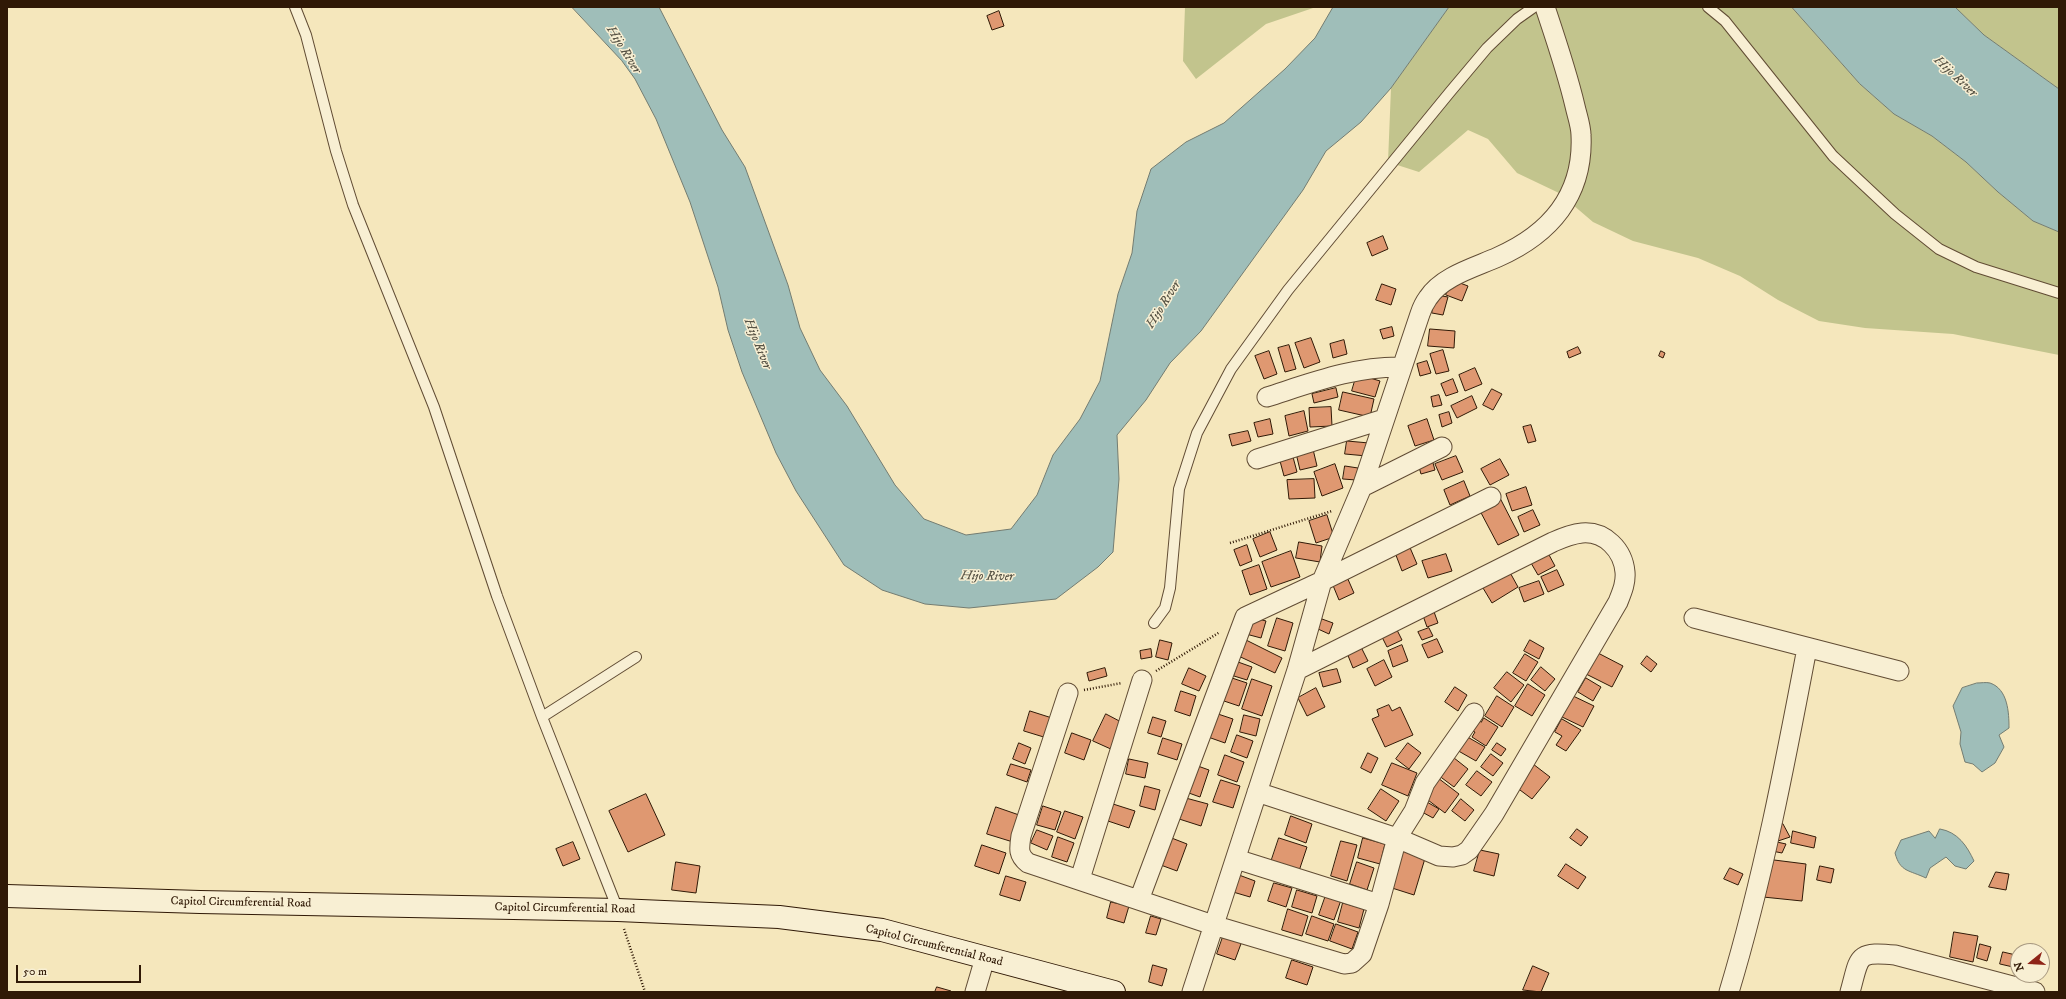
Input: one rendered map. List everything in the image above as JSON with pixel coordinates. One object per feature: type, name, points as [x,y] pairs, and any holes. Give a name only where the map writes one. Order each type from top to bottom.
[{"type":"main road","name":"Capitol Circumferential Road","points":[[7,896],[208,902],[618,910],[779,917],[882,930],[1114,992]]},
{"type":"street","points":[[1192,992],[1297,670],[1322,581],[1362,486],[1420,314],[1429,297],[1440,285],[1458,275],[1520,247],[1537,236],[1554,219],[1571,194],[1580,165],[1582,135],[1567,72],[1545,7]]},
{"type":"street","points":[[1267,397],[1356,371],[1378,367],[1402,367]]},
{"type":"street","points":[[1257,459],[1384,420]]},
{"type":"street","points":[[1362,486],[1442,447]]},
{"type":"street","points":[[1139,900],[1245,617],[1322,581],[1491,497]]},
{"type":"street","points":[[1257,792],[1397,838],[1439,856],[1452,858],[1462,855],[1469,850],[1494,814],[1618,602],[1624,587],[1625,572],[1619,553],[1608,540],[1597,534],[1582,533],[1568,536],[1452,591],[1297,670]]},
{"type":"street","points":[[1694,618],[1899,671]]},
{"type":"street","points":[[1729,992],[1748,927],[1782,781],[1807,648]]},
{"type":"street","points":[[1080,879],[1142,680]]},
{"type":"street","points":[[1068,693],[1018,849],[1021,858],[1028,863],[1080,879],[1213,925],[1344,964],[1352,963],[1362,954],[1379,904],[1397,838],[1414,811],[1425,783],[1474,713]]},
{"type":"street","points":[[1236,859],[1379,904]]},
{"type":"street","points":[[1850,992],[1857,966],[1861,958],[1872,953],[1895,955],[2035,992]]},
{"type":"street","points":[[975,992],[985,958]]},
{"type":"lane","points":[[296,7],[306,35],[336,151],[352,205],[434,407],[497,596],[542,717],[618,910]]},
{"type":"lane","points":[[1154,623],[1165,608],[1170,588],[1179,489],[1197,433],[1231,369],[1288,290],[1450,92],[1488,48],[1517,19],[1534,7]]},
{"type":"lane","points":[[1708,7],[1725,21],[1833,156],[1895,214],[1939,248],[1976,267],[2059,293]]},
{"type":"lane","points":[[542,717],[636,656]]},
{"type":"path","points":[[1230,542],[1354,505]]},
{"type":"path","points":[[1068,693],[1142,680],[1245,617]]},
{"type":"path","points":[[618,910],[645,992]]},
{"type":"green space","points":[[1185,7],[1316,7],[1266,24],[1196,79],[1183,61]]},
{"type":"green space","points":[[1449,7],[1792,7],[1860,84],[1894,114],[1932,136],[1966,162],[1998,192],[2033,221],[2059,232],[2059,355],[1953,334],[1865,328],[1819,321],[1778,300],[1740,276],[1698,258],[1633,241],[1593,222],[1559,193],[1517,173],[1488,139],[1468,130],[1419,172],[1388,162],[1391,88]]},
{"type":"green space","points":[[1955,7],[2059,7],[2059,89],[1984,35]]},
{"type":"water","name":"Hijo River","points":[[572,7],[659,7],[722,130],[745,167],[788,285],[800,328],[820,370],[847,406],[895,485],[924,519],[966,535],[1011,529],[1037,495],[1053,455],[1080,419],[1100,381],[1118,294],[1132,253],[1137,211],[1151,169],[1186,142],[1224,123],[1285,69],[1315,38],[1333,7],[1449,7],[1391,88],[1361,122],[1326,151],[1303,190],[1201,331],[1170,363],[1146,400],[1117,435],[1119,479],[1113,552],[1098,567],[1056,599],[969,608],[925,604],[882,590],[844,565],[796,491],[776,453],[742,372],[728,330],[718,287],[690,202],[656,119],[635,79],[622,61]]},
{"type":"water","name":"Hijo River","points":[[1792,7],[1955,7],[1984,35],[2059,89],[2059,232],[2033,221],[1998,192],[1966,162],[1932,136],[1894,114],[1860,84]]},
{"type":"water","points":[[1977,683],[1990,683],[2001,690],[2009,715],[2009,728],[1999,735],[2004,747],[1995,763],[1982,772],[1973,764],[1965,762],[1960,744],[1961,732],[1953,706],[1962,688]]},
{"type":"water","points":[[1940,829],[1957,836],[1965,845],[1974,861],[1966,869],[1955,866],[1946,857],[1930,868],[1926,878],[1906,870],[1900,864],[1895,853],[1901,840],[1929,831],[1935,838]]},
{"type":"building","points":[[999,11],[1004,26],[992,30],[987,16]]},
{"type":"building","points":[[1383,236],[1388,249],[1372,256],[1367,243]]},
{"type":"building","points":[[1452,280],[1468,286],[1462,301],[1446,295]]},
{"type":"building","points":[[1382,284],[1396,289],[1391,305],[1376,300]]},
{"type":"building","points":[[1436,295],[1448,297],[1443,315],[1432,313]]},
{"type":"building","points":[[1392,327],[1394,336],[1383,339],[1380,330]]},
{"type":"building","points":[[1430,329],[1455,331],[1454,348],[1428,346]]},
{"type":"building","points":[[1311,338],[1320,362],[1304,368],[1295,343]]},
{"type":"building","points":[[1344,340],[1347,354],[1333,358],[1330,344]]},
{"type":"building","points":[[1289,345],[1296,369],[1285,372],[1278,348]]},
{"type":"building","points":[[1578,347],[1581,353],[1569,358],[1567,352]]},
{"type":"building","points":[[1443,350],[1449,371],[1436,374],[1430,354]]},
{"type":"building","points":[[1269,351],[1277,374],[1264,379],[1255,356]]},
{"type":"building","points":[[1661,351],[1665,353],[1663,358],[1659,356]]},
{"type":"building","points":[[1427,361],[1431,373],[1420,376],[1417,364]]},
{"type":"building","points":[[1475,368],[1482,384],[1465,391],[1459,375]]},
{"type":"building","points":[[1357,374],[1380,381],[1375,397],[1352,391]]},
{"type":"building","points":[[1453,379],[1458,392],[1446,396],[1441,384]]},
{"type":"building","points":[[1336,388],[1338,397],[1314,403],[1312,394]]},
{"type":"building","points":[[1492,389],[1502,394],[1493,410],[1483,405]]},
{"type":"building","points":[[1343,392],[1374,399],[1370,417],[1339,410]]},
{"type":"building","points":[[1439,395],[1442,405],[1433,407],[1431,397]]},
{"type":"building","points":[[1472,396],[1477,408],[1457,418],[1451,406]]},
{"type":"building","points":[[1331,407],[1332,426],[1310,427],[1309,408]]},
{"type":"building","points":[[1304,411],[1308,431],[1289,436],[1285,416]]},
{"type":"building","points":[[1449,412],[1452,423],[1442,427],[1439,415]]},
{"type":"building","points":[[1270,419],[1273,434],[1258,437],[1254,423]]},
{"type":"building","points":[[1427,419],[1434,440],[1415,446],[1408,426]]},
{"type":"building","points":[[1531,425],[1536,441],[1528,443],[1523,427]]},
{"type":"building","points":[[1248,431],[1251,441],[1232,446],[1229,435]]},
{"type":"building","points":[[1347,441],[1369,443],[1367,456],[1345,454]]},
{"type":"building","points":[[1312,445],[1317,466],[1300,470],[1295,449]]},
{"type":"building","points":[[1431,456],[1435,470],[1421,474],[1417,460]]},
{"type":"building","points":[[1456,456],[1463,472],[1442,480],[1435,464]]},
{"type":"building","points":[[1293,457],[1297,472],[1284,476],[1280,461]]},
{"type":"building","points":[[1500,459],[1509,475],[1490,485],[1481,469]]},
{"type":"building","points":[[1335,464],[1343,488],[1322,496],[1314,472]]},
{"type":"building","points":[[1345,466],[1358,468],[1356,480],[1343,479]]},
{"type":"building","points":[[1314,479],[1315,498],[1289,499],[1287,480]]},
{"type":"building","points":[[1464,481],[1470,496],[1450,505],[1444,490]]},
{"type":"building","points":[[1526,487],[1532,505],[1512,511],[1506,494]]},
{"type":"building","points":[[1500,498],[1519,535],[1498,545],[1479,509]]},
{"type":"building","points":[[1533,510],[1540,525],[1524,532],[1518,517]]},
{"type":"building","points":[[1327,515],[1334,537],[1316,543],[1309,521]]},
{"type":"building","points":[[1270,532],[1277,550],[1260,557],[1253,539]]},
{"type":"building","points":[[1299,542],[1322,546],[1320,562],[1296,558]]},
{"type":"building","points":[[1408,543],[1417,564],[1402,571],[1394,550]]},
{"type":"building","points":[[1247,545],[1252,561],[1240,566],[1234,550]]},
{"type":"building","points":[[1291,551],[1300,577],[1271,587],[1262,562]]},
{"type":"building","points":[[1548,553],[1555,566],[1538,575],[1531,563]]},
{"type":"building","points":[[1446,554],[1452,571],[1428,578],[1422,561]]},
{"type":"building","points":[[1259,565],[1267,589],[1250,595],[1242,571]]},
{"type":"building","points":[[1507,567],[1518,587],[1492,603],[1480,583]]},
{"type":"building","points":[[1557,570],[1564,585],[1548,592],[1541,577]]},
{"type":"building","points":[[1347,577],[1354,593],[1339,600],[1332,583]]},
{"type":"building","points":[[1539,581],[1544,594],[1524,602],[1519,588]]},
{"type":"building","points":[[1432,606],[1438,623],[1427,627],[1421,610]]},
{"type":"building","points":[[1251,617],[1266,621],[1261,638],[1246,634]]},
{"type":"building","points":[[1277,618],[1293,623],[1285,651],[1268,646]]},
{"type":"building","points":[[1322,619],[1333,623],[1329,634],[1318,629]]},
{"type":"building","points":[[1396,628],[1402,640],[1387,647],[1381,635]]},
{"type":"building","points":[[1429,628],[1433,636],[1422,640],[1418,632]]},
{"type":"building","points":[[1240,637],[1282,658],[1275,673],[1232,653]]},
{"type":"building","points":[[1437,639],[1443,652],[1428,658],[1422,645]]},
{"type":"building","points":[[1160,640],[1172,643],[1168,660],[1156,657]]},
{"type":"building","points":[[1530,640],[1544,648],[1539,659],[1524,651]]},
{"type":"building","points":[[1402,645],[1408,661],[1393,667],[1388,651]]},
{"type":"building","points":[[1361,647],[1368,661],[1353,668],[1347,653]]},
{"type":"building","points":[[1151,649],[1152,657],[1141,659],[1140,651]]},
{"type":"building","points":[[1598,653],[1623,666],[1612,687],[1586,674]]},
{"type":"building","points":[[1525,654],[1538,662],[1526,681],[1513,673]]},
{"type":"building","points":[[1647,656],[1657,664],[1651,672],[1641,664]]},
{"type":"building","points":[[1384,660],[1392,677],[1375,686],[1367,669]]},
{"type":"building","points":[[1238,662],[1252,667],[1247,680],[1234,676]]},
{"type":"building","points":[[1541,667],[1555,679],[1545,691],[1531,680]]},
{"type":"building","points":[[1105,668],[1107,676],[1089,681],[1087,673]]},
{"type":"building","points":[[1189,668],[1206,676],[1199,691],[1182,684]]},
{"type":"building","points":[[1337,669],[1341,682],[1323,687],[1319,673]]},
{"type":"building","points":[[1507,672],[1524,685],[1511,702],[1494,688]]},
{"type":"building","points":[[1226,676],[1247,683],[1239,706],[1218,699]]},
{"type":"building","points":[[1586,678],[1601,687],[1593,701],[1578,692]]},
{"type":"building","points":[[1252,679],[1272,686],[1262,716],[1242,709]]},
{"type":"building","points":[[1528,684],[1545,695],[1532,716],[1515,706]]},
{"type":"building","points":[[1455,687],[1467,695],[1458,711],[1445,702]]},
{"type":"building","points":[[1316,688],[1325,707],[1307,716],[1298,698]]},
{"type":"building","points":[[1181,691],[1196,696],[1190,716],[1175,711]]},
{"type":"building","points":[[1571,695],[1594,706],[1583,727],[1560,716]]},
{"type":"building","points":[[1497,696],[1514,707],[1502,727],[1485,716]]},
{"type":"building","points":[[1389,705],[1392,711],[1400,707],[1413,735],[1385,747],[1372,719],[1379,716],[1377,710]]},
{"type":"building","points":[[1030,711],[1052,718],[1047,738],[1024,731]]},
{"type":"building","points":[[1215,713],[1233,719],[1225,743],[1208,737]]},
{"type":"building","points":[[1106,714],[1125,724],[1113,750],[1093,741]]},
{"type":"building","points":[[1244,715],[1260,719],[1256,736],[1240,732]]},
{"type":"building","points":[[1153,717],[1166,721],[1161,737],[1148,733]]},
{"type":"building","points":[[1484,718],[1498,727],[1486,746],[1472,737],[1475,732],[1472,731],[1479,720],[1481,722]]},
{"type":"building","points":[[1562,719],[1581,730],[1566,751],[1556,745],[1562,736],[1555,732]]},
{"type":"building","points":[[1072,733],[1091,740],[1084,760],[1065,753]]},
{"type":"building","points":[[1237,735],[1253,741],[1247,758],[1231,752]]},
{"type":"building","points":[[1464,735],[1485,747],[1476,761],[1455,749]]},
{"type":"building","points":[[1163,738],[1182,744],[1177,760],[1158,754]]},
{"type":"building","points":[[1019,743],[1031,748],[1025,764],[1013,759]]},
{"type":"building","points":[[1408,743],[1421,753],[1409,769],[1396,759]]},
{"type":"building","points":[[1497,743],[1506,749],[1501,756],[1492,750]]},
{"type":"building","points":[[1368,753],[1378,758],[1371,773],[1361,768]]},
{"type":"building","points":[[1449,754],[1468,769],[1454,787],[1434,772]]},
{"type":"building","points":[[1491,754],[1503,763],[1493,776],[1481,767]]},
{"type":"building","points":[[1225,755],[1244,762],[1237,782],[1218,775]]},
{"type":"building","points":[[1129,759],[1148,763],[1145,778],[1126,774]]},
{"type":"building","points":[[1392,763],[1417,773],[1408,796],[1382,785]]},
{"type":"building","points":[[1011,764],[1031,770],[1027,782],[1007,775]]},
{"type":"building","points":[[1533,764],[1550,777],[1532,799],[1516,787]]},
{"type":"building","points":[[1195,765],[1209,770],[1200,797],[1186,792]]},
{"type":"building","points":[[1477,771],[1492,782],[1481,796],[1466,785]]},
{"type":"building","points":[[1438,778],[1459,794],[1445,813],[1424,797]]},
{"type":"building","points":[[1221,780],[1240,786],[1233,808],[1213,802]]},
{"type":"building","points":[[1145,786],[1160,790],[1155,810],[1140,806]]},
{"type":"building","points":[[1381,789],[1399,801],[1386,821],[1368,809]]},
{"type":"building","points":[[646,794],[665,835],[628,852],[609,811]]},
{"type":"building","points":[[1182,797],[1208,804],[1201,826],[1176,818]]},
{"type":"building","points":[[1461,799],[1474,810],[1465,821],[1452,811]]},
{"type":"building","points":[[1427,802],[1439,809],[1433,818],[1422,812]]},
{"type":"building","points":[[1113,804],[1135,811],[1129,828],[1108,821]]},
{"type":"building","points":[[1043,806],[1061,812],[1055,830],[1037,825]]},
{"type":"building","points":[[996,807],[1022,816],[1013,842],[987,834]]},
{"type":"building","points":[[1065,811],[1083,817],[1075,839],[1057,832]]},
{"type":"building","points":[[1291,816],[1312,824],[1306,843],[1285,835]]},
{"type":"building","points":[[1783,824],[1790,837],[1778,841],[1777,826]]},
{"type":"building","points":[[1577,829],[1588,837],[1581,846],[1570,838]]},
{"type":"building","points":[[1037,830],[1053,836],[1047,850],[1031,843]]},
{"type":"building","points":[[1793,831],[1816,837],[1814,848],[1791,843]]},
{"type":"building","points":[[1058,837],[1074,843],[1067,862],[1052,857]]},
{"type":"building","points":[[1169,837],[1187,844],[1177,871],[1158,864]]},
{"type":"building","points":[[1279,838],[1307,847],[1299,871],[1271,862]]},
{"type":"building","points":[[1363,838],[1385,844],[1380,864],[1358,858]]},
{"type":"building","points":[[1341,841],[1357,845],[1347,881],[1331,876]]},
{"type":"building","points":[[573,842],[580,859],[563,866],[556,849]]},
{"type":"building","points":[[1777,842],[1786,844],[1782,853],[1772,851]]},
{"type":"building","points":[[982,845],[1006,853],[999,874],[975,866]]},
{"type":"building","points":[[1403,848],[1426,855],[1414,895],[1392,888]]},
{"type":"building","points":[[1480,850],[1499,854],[1494,876],[1474,871]]},
{"type":"building","points":[[1766,859],[1806,864],[1802,901],[1763,897]]},
{"type":"building","points":[[676,862],[700,866],[696,893],[672,890]]},
{"type":"building","points":[[1357,862],[1374,868],[1367,890],[1350,884]]},
{"type":"building","points":[[1566,864],[1586,877],[1578,889],[1558,876]]},
{"type":"building","points":[[1820,866],[1834,869],[1831,883],[1817,880]]},
{"type":"building","points":[[1730,868],[1743,874],[1738,885],[1724,879]]},
{"type":"building","points":[[1996,872],[2009,874],[2006,890],[1989,887]]},
{"type":"building","points":[[1239,875],[1255,881],[1250,897],[1233,892]]},
{"type":"building","points":[[1006,876],[1026,882],[1020,901],[1000,895]]},
{"type":"building","points":[[1274,883],[1292,888],[1286,907],[1268,901]]},
{"type":"building","points":[[1297,890],[1317,896],[1312,913],[1292,907]]},
{"type":"building","points":[[1326,895],[1341,900],[1334,920],[1319,915]]},
{"type":"building","points":[[1111,902],[1129,906],[1124,923],[1107,918]]},
{"type":"building","points":[[1343,903],[1364,909],[1359,928],[1338,922]]},
{"type":"building","points":[[1288,909],[1308,916],[1302,936],[1282,930]]},
{"type":"building","points":[[1151,916],[1161,919],[1156,935],[1146,933]]},
{"type":"building","points":[[1312,916],[1334,924],[1328,941],[1306,934]]},
{"type":"building","points":[[1336,924],[1358,932],[1352,949],[1330,941]]},
{"type":"building","points":[[1954,932],[1978,936],[1973,962],[1950,957]]},
{"type":"building","points":[[1224,934],[1242,941],[1235,960],[1217,954]]},
{"type":"building","points":[[1980,944],[1991,947],[1987,961],[1977,958]]},
{"type":"building","points":[[2003,952],[2010,954],[2010,966],[2000,964]]},
{"type":"building","points":[[1292,960],[1313,967],[1307,985],[1286,978]]},
{"type":"building","points":[[1153,965],[1167,969],[1162,986],[1149,982]]},
{"type":"building","points":[[1533,966],[1549,973],[1541,992],[1523,990]]},
{"type":"building","points":[[937,987],[951,991],[951,992],[935,992]]}]
